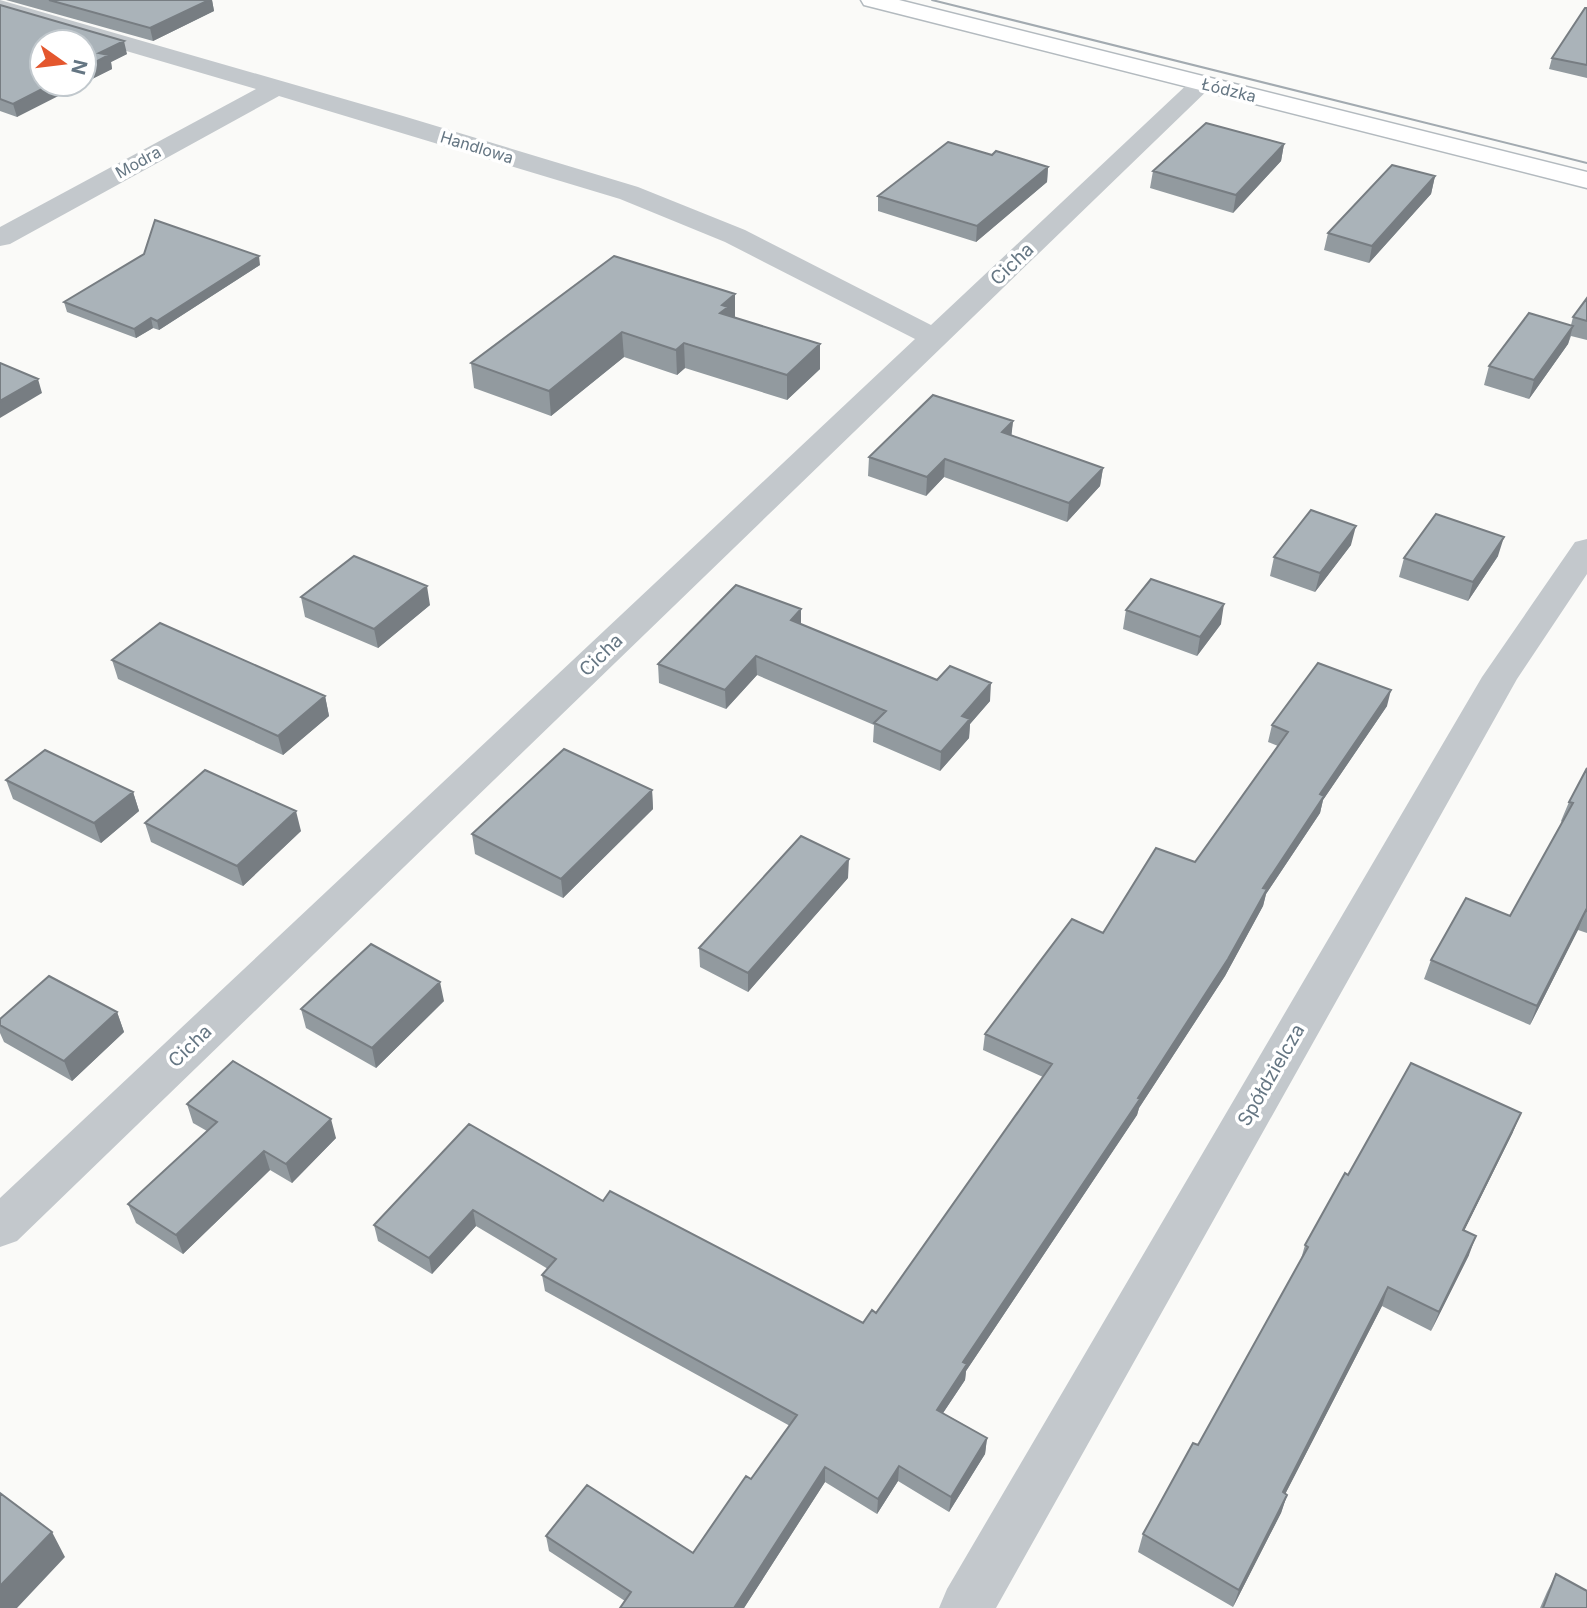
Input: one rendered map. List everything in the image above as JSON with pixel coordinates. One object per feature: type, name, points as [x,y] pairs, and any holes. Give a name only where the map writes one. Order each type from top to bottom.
[{"type":"main road","name":"Łódzka","points":[[872,0],[1587,180]]},
{"type":"street","name":"Handlowa","points":[[0,7],[629,193],[735,236],[935,338]]},
{"type":"street","name":"Cicha","points":[[0,1227],[1203,83]]},
{"type":"street","name":"Modra","points":[[0,238],[277,87]]},
{"type":"street","name":"Spółdzielcza","points":[[966,1608],[1500,677],[1587,549]]},
{"type":"building","points":[[49,0],[209,0],[150,28]]},
{"type":"building","points":[[0,5],[79,28],[28,28],[28,96],[13,104],[0,99]]},
{"type":"building","points":[[1585,8],[1587,65],[1552,58]]},
{"type":"building","points":[[98,33],[124,41],[99,53],[109,55],[98,61]]},
{"type":"building","points":[[1206,123],[1284,144],[1236,195],[1153,171]]},
{"type":"building","points":[[948,142],[992,155],[996,151],[1048,167],[977,226],[878,196]]},
{"type":"building","points":[[1392,165],[1435,176],[1372,246],[1328,233]]},
{"type":"building","points":[[155,220],[259,256],[157,321],[151,318],[134,329],[64,302],[144,254]]},
{"type":"building","points":[[614,256],[735,294],[722,305],[728,307],[720,313],[820,344],[787,375],[684,343],[676,350],[622,332],[549,391],[471,363]]},
{"type":"building","points":[[1587,298],[1587,321],[1573,317]]},
{"type":"building","points":[[1529,313],[1573,326],[1534,380],[1489,366]]},
{"type":"building","points":[[0,363],[38,379],[0,401]]},
{"type":"building","points":[[933,395],[1013,421],[1002,432],[1103,468],[1069,503],[945,459],[927,477],[869,457]]},
{"type":"building","points":[[1311,510],[1356,526],[1320,573],[1274,557]]},
{"type":"building","points":[[1436,514],[1504,537],[1473,582],[1404,558]]},
{"type":"building","points":[[354,556],[427,586],[374,629],[301,597]]},
{"type":"building","points":[[1151,579],[1224,604],[1200,637],[1126,610]]},
{"type":"building","points":[[736,585],[801,609],[791,620],[937,680],[950,666],[991,683],[962,716],[970,719],[941,752],[874,723],[886,711],[756,656],[725,690],[658,664]]},
{"type":"building","points":[[160,623],[325,696],[278,736],[112,660]]},
{"type":"building","points":[[1318,663],[1391,690],[1320,794],[1324,796],[1263,888],[1267,889],[1228,959],[1138,1098],[1140,1099],[963,1362],[967,1364],[937,1410],[987,1438],[951,1497],[899,1466],[878,1499],[825,1467],[734,1608],[620,1608],[631,1592],[546,1536],[587,1485],[693,1553],[746,1476],[751,1479],[797,1415],[542,1275],[556,1259],[473,1210],[429,1258],[374,1225],[469,1124],[603,1201],[610,1191],[863,1323],[872,1310],[876,1313],[1052,1064],[985,1034],[1072,919],[1103,933],[1156,848],[1195,862],[1288,732],[1272,725]]},
{"type":"building","points":[[564,749],[652,790],[561,879],[472,834]]},
{"type":"building","points":[[45,750],[133,792],[94,823],[6,780]]},
{"type":"building","points":[[1587,768],[1587,911],[1537,1006],[1431,960],[1466,898],[1510,916],[1573,803],[1569,802]]},
{"type":"building","points":[[205,770],[296,811],[237,866],[145,823]]},
{"type":"building","points":[[801,836],[849,859],[748,973],[699,948]]},
{"type":"building","points":[[371,944],[440,982],[372,1048],[301,1009]]},
{"type":"building","points":[[49,976],[117,1012],[64,1061],[0,1025],[0,1019]]},
{"type":"building","points":[[233,1061],[331,1119],[286,1164],[264,1151],[176,1235],[128,1204],[217,1122],[187,1104]]},
{"type":"building","points":[[1411,1063],[1521,1113],[1463,1230],[1476,1236],[1439,1312],[1388,1287],[1283,1492],[1287,1495],[1239,1590],[1143,1534],[1193,1443],[1198,1445],[1308,1247],[1305,1245],[1345,1173],[1348,1175]]},
{"type":"building","points":[[0,1493],[52,1532],[0,1586]]},
{"type":"building","points":[[1556,1574],[1587,1591],[1587,1608],[1543,1608]]},
{"type":"tram line","points":[[932,0],[1587,163]]}]
